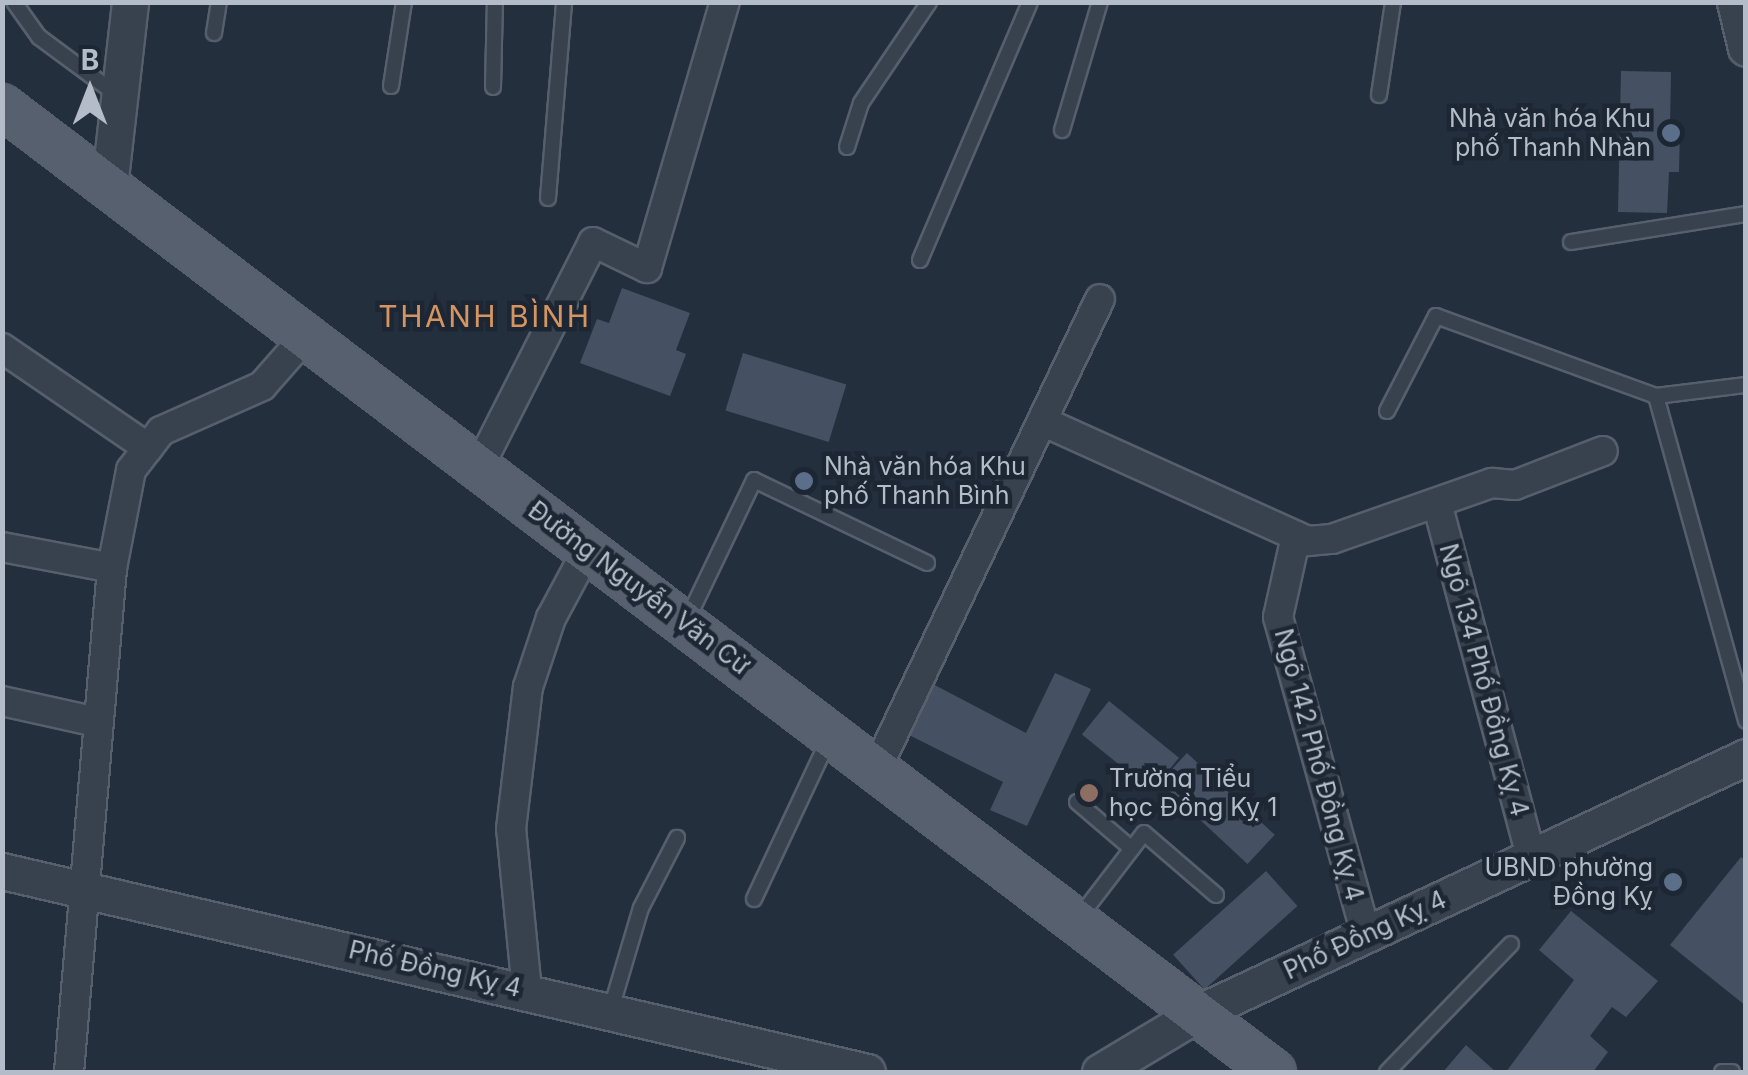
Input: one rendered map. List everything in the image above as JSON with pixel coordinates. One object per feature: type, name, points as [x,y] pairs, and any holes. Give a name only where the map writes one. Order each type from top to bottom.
[{"type":"main road","name":"Đường Nguyễn Văn Cừ","points":[[2,106],[1200,1012],[1274,1072]]},
{"type":"street","points":[[109,187],[130,2]]},
{"type":"street","points":[[478,467],[592,242],[646,268],[725,2]]},
{"type":"street","points":[[1735,2],[1746,48]]},
{"type":"street","points":[[877,768],[1100,299]]},
{"type":"street","points":[[69,1072],[112,568],[131,470],[160,430],[262,386],[306,336]]},
{"type":"street","points":[[2,348],[148,448]]},
{"type":"street","points":[[1042,421],[1296,536],[1332,539],[1492,483],[1515,486],[1604,450]]},
{"type":"street","name":"Ngõ 134 Phố Đồng Kỵ 4","points":[[1437,503],[1531,857]]},
{"type":"street","name":"Ngõ 142 Phố Đồng Kỵ 4","points":[[1296,536],[1278,617],[1366,934]]},
{"type":"street","points":[[2,547],[112,568]]},
{"type":"street","points":[[527,990],[511,829],[528,687],[551,618],[588,549]]},
{"type":"street","points":[[2,701],[97,722]]},
{"type":"street","name":"Phố Đồng Kỵ 4","points":[[1100,1072],[1200,1012],[1746,758]]},
{"type":"street","name":"Phố Đồng Kỵ 4","points":[[2,870],[527,990],[793,1064],[867,1072]]},
{"type":"lane","points":[[14,2],[40,37],[119,96]]},
{"type":"lane","points":[[214,33],[219,2]]},
{"type":"lane","points":[[391,86],[404,2]]},
{"type":"lane","points":[[493,88],[494,2]]},
{"type":"lane","points":[[548,198],[564,2]]},
{"type":"lane","points":[[847,146],[861,103],[928,2]]},
{"type":"lane","points":[[920,260],[1030,2]]},
{"type":"lane","points":[[1062,130],[1100,2]]},
{"type":"lane","points":[[1379,95],[1393,2]]},
{"type":"lane","points":[[1570,242],[1746,214]]},
{"type":"lane","points":[[1387,411],[1436,316],[1656,396],[1746,385]]},
{"type":"lane","points":[[1656,396],[1746,721]]},
{"type":"lane","points":[[686,623],[754,480],[927,564]]},
{"type":"lane","points":[[754,899],[832,734]]},
{"type":"lane","points":[[1077,802],[1132,849]]},
{"type":"lane","points":[[1077,920],[1144,833],[1216,895]]},
{"type":"lane","points":[[611,1011],[640,908],[677,838]]},
{"type":"lane","points":[[1387,1072],[1510,944]]},
{"type":"lane","points":[[1722,1072],[1732,1072]]},
{"type":"building","points":[[1621,71],[1671,72],[1670,126],[1680,126],[1679,172],[1669,172],[1667,213],[1618,212]]},
{"type":"building","points":[[622,288],[690,313],[676,350],[686,354],[670,396],[580,363],[597,319],[609,323]]},
{"type":"building","points":[[743,353],[846,385],[829,442],[725,410]]},
{"type":"building","points":[[1055,673],[1091,689],[1027,826],[990,810],[1003,782],[903,732],[929,682],[1026,733]]},
{"type":"building","points":[[1109,701],[1179,758],[1152,791],[1082,734]]},
{"type":"building","points":[[1187,753],[1275,835],[1247,864],[1160,782]]},
{"type":"building","points":[[1741,857],[1746,861],[1746,1006],[1670,945]]},
{"type":"building","points":[[1266,871],[1297,906],[1205,990],[1173,955]]},
{"type":"building","points":[[1571,911],[1658,981],[1626,1017],[1612,1007],[1590,1036],[1608,1052],[1593,1072],[1506,1072],[1574,980],[1539,950]]},
{"type":"building","points":[[1466,1045],[1496,1072],[1443,1072]]},
{"type":"place","name":"Nhà văn hóa Khu phố Thanh Nhàn","points":[[1671,133]]},
{"type":"place","name":"Nhà văn hóa Khu phố Thanh Bình","points":[[804,481]]},
{"type":"place","name":"Trường Tiểu học Đồng Kỵ 1","points":[[1089,793]]},
{"type":"place","name":"UBND phường Đồng Kỵ","points":[[1673,882]]},
{"type":"district","name":"THANH BÌNH","points":[[485,316]]}]
